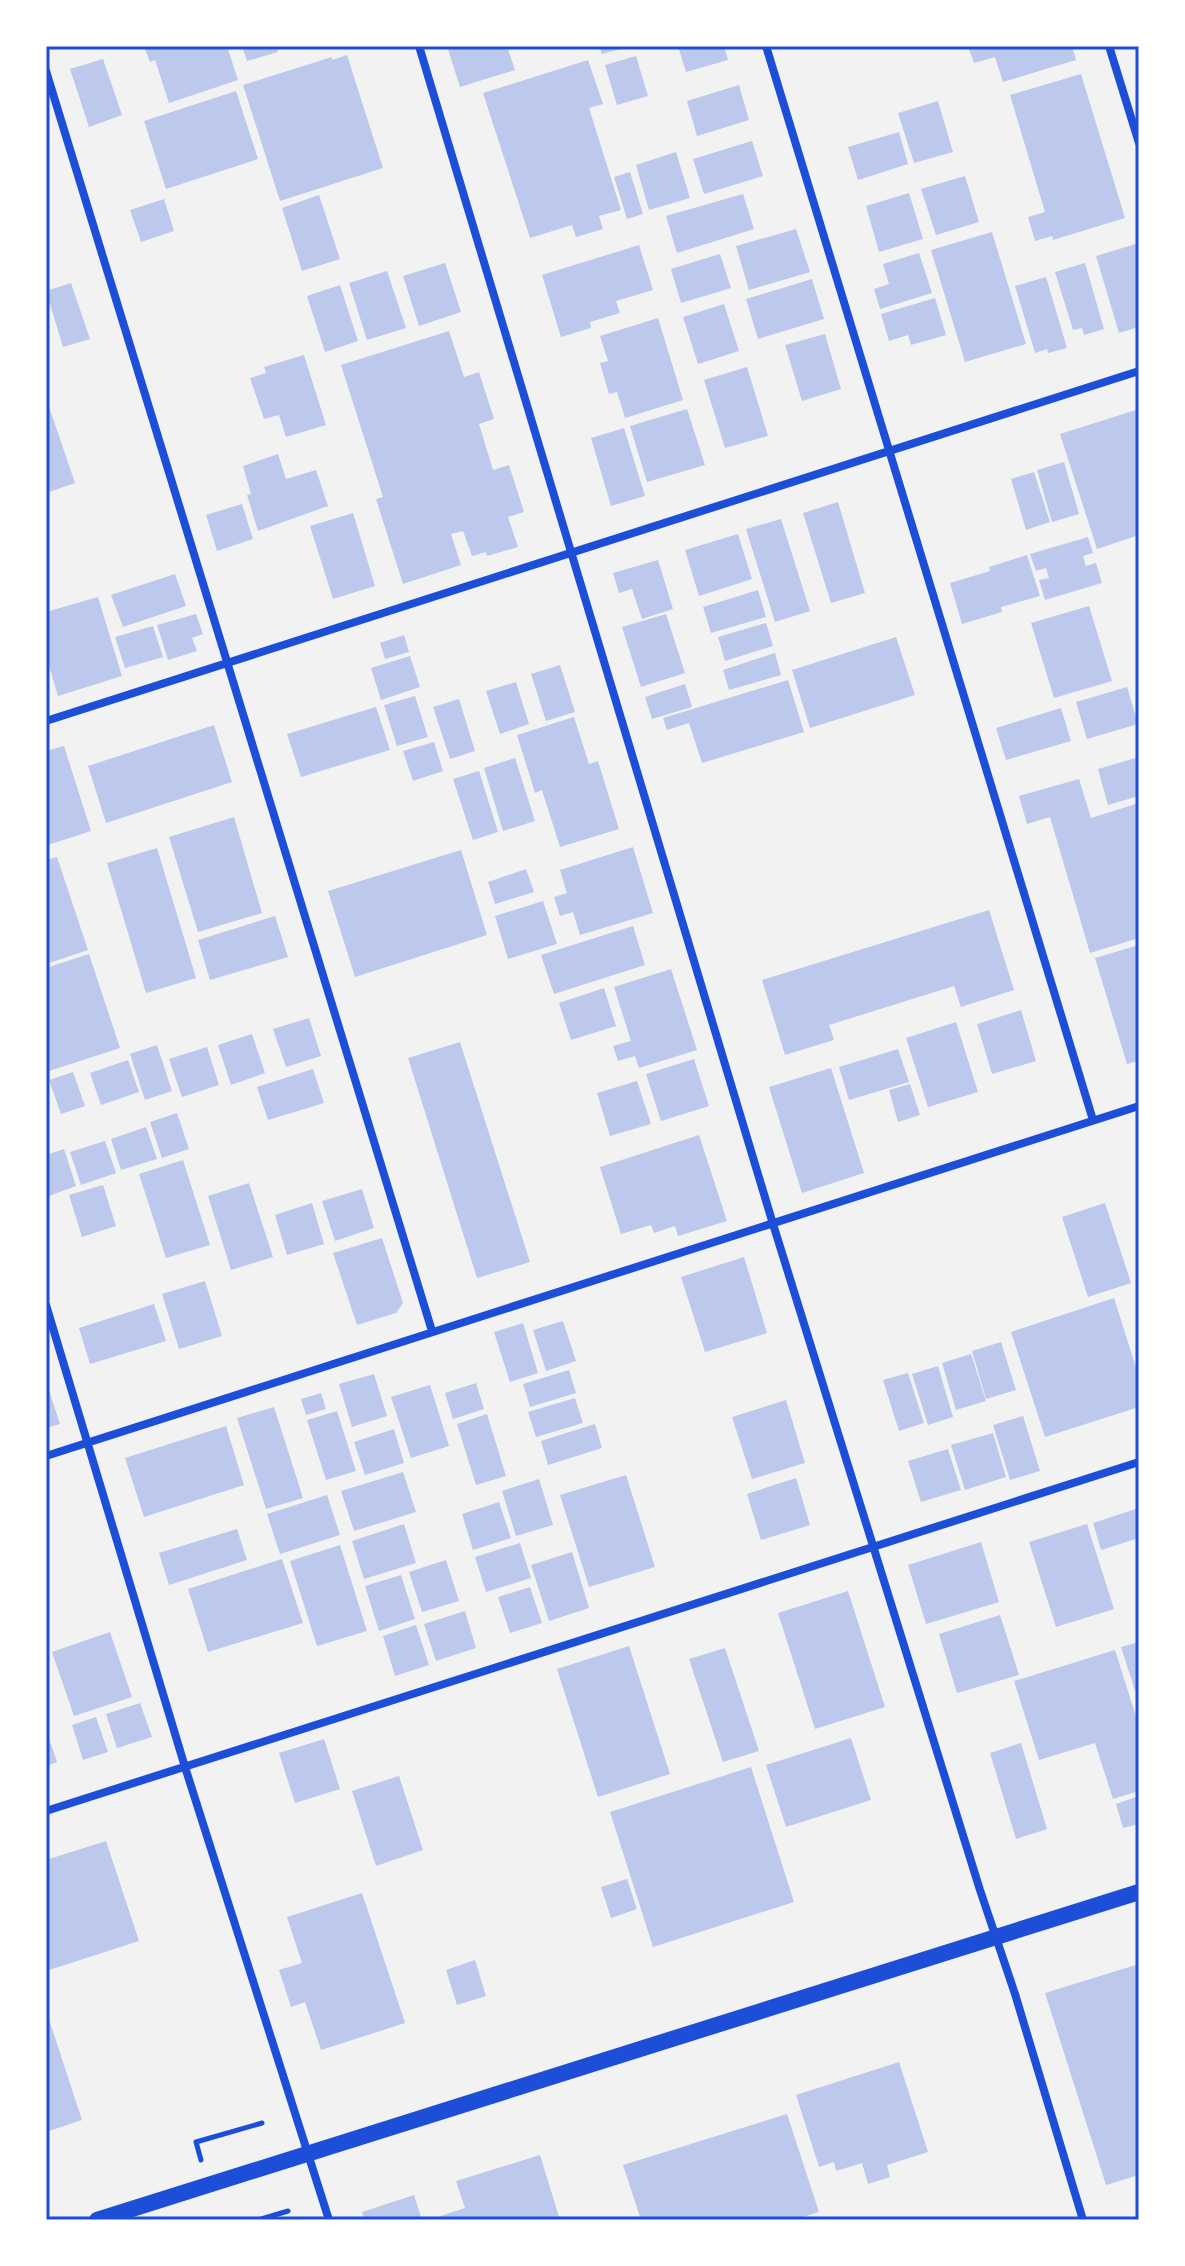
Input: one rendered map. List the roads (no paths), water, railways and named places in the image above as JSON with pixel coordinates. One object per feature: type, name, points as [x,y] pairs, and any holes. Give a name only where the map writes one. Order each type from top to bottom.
[{"type":"main road","points":[[97,2220],[1139,1892]]},
{"type":"street","points":[[419,46],[773,1224],[1083,2220]]},
{"type":"street","points":[[766,46],[1093,1120]]},
{"type":"street","points":[[1109,46],[1139,143]]},
{"type":"street","points":[[46,71],[432,1331]]},
{"type":"street","points":[[46,721],[1139,371]]},
{"type":"street","points":[[46,1456],[1139,1106]]},
{"type":"street","points":[[46,1305],[185,1767],[329,2220]]},
{"type":"street","points":[[46,1811],[1139,1462]]}]
